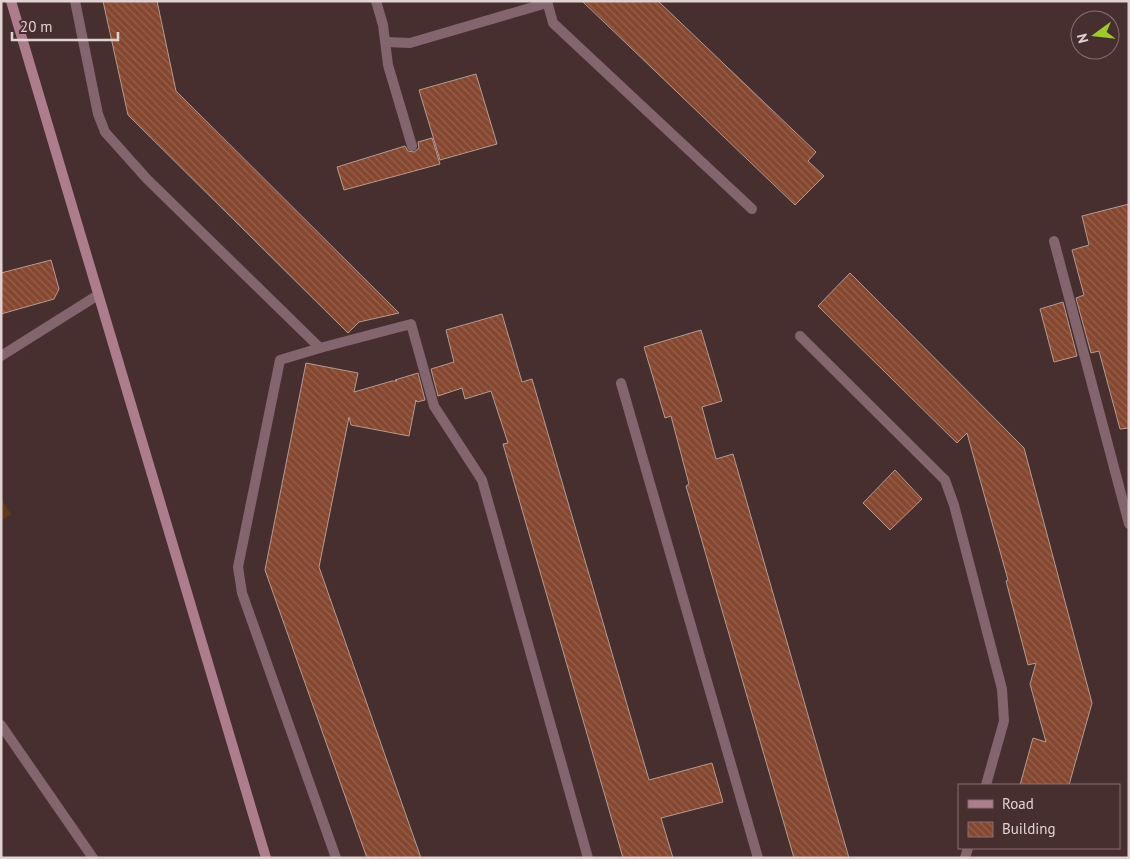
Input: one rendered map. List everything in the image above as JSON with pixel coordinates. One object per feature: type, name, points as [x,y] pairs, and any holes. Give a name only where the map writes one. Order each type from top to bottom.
[{"type":"street","points":[[11,1],[266,858]]},
{"type":"street","points":[[75,1],[98,114],[105,132],[147,179],[320,348]]},
{"type":"street","points":[[376,1],[383,25],[388,65],[412,146]]},
{"type":"street","points":[[386,42],[410,43],[547,2],[553,23],[752,210]]},
{"type":"street","points":[[1054,241],[1129,524]]},
{"type":"street","points":[[1,356],[98,295]]},
{"type":"street","points":[[336,858],[242,593],[238,567],[280,360],[411,324],[434,406],[482,480],[588,858]]},
{"type":"street","points":[[800,336],[945,480],[954,505],[1002,689],[1004,721],[986,784]]},
{"type":"street","points":[[621,383],[758,858]]},
{"type":"street","points":[[1,725],[93,858]]},
{"type":"green space","points":[[1,500],[11,514],[1,521]]},
{"type":"building","points":[[103,1],[157,1],[176,91],[399,313],[359,322],[348,333],[128,115]]},
{"type":"building","points":[[582,1],[658,1],[816,152],[808,161],[824,176],[795,205]]},
{"type":"building","points":[[476,74],[497,144],[440,160],[419,90]]},
{"type":"building","points":[[432,138],[440,164],[344,190],[337,167],[405,146],[408,151],[414,152],[419,148],[418,142]]},
{"type":"building","points":[[1129,204],[1129,428],[1120,429],[1099,351],[1091,353],[1076,298],[1084,295],[1072,250],[1089,245],[1082,216]]},
{"type":"building","points":[[51,260],[59,289],[54,299],[1,314],[1,273]]},
{"type":"building","points":[[850,273],[1024,448],[1092,703],[1069,784],[1020,784],[1033,738],[1046,742],[1030,684],[1036,663],[1028,665],[1006,581],[1008,580],[967,433],[957,443],[818,306]]},
{"type":"building","points":[[1063,302],[1077,356],[1054,362],[1040,309]]},
{"type":"building","points":[[502,314],[522,382],[532,379],[649,780],[712,763],[723,802],[661,818],[673,858],[623,858],[503,444],[508,443],[491,391],[465,399],[462,388],[438,396],[431,369],[454,362],[446,330]]},
{"type":"building","points":[[701,330],[722,401],[702,407],[716,459],[733,454],[849,858],[794,858],[686,486],[689,484],[671,416],[665,418],[644,347]]},
{"type":"building","points":[[306,363],[358,373],[354,392],[397,381],[395,380],[418,373],[425,400],[417,402],[416,400],[409,436],[351,425],[349,417],[319,567],[421,858],[367,858],[265,570]]},
{"type":"building","points":[[895,470],[922,499],[890,530],[863,503]]}]
